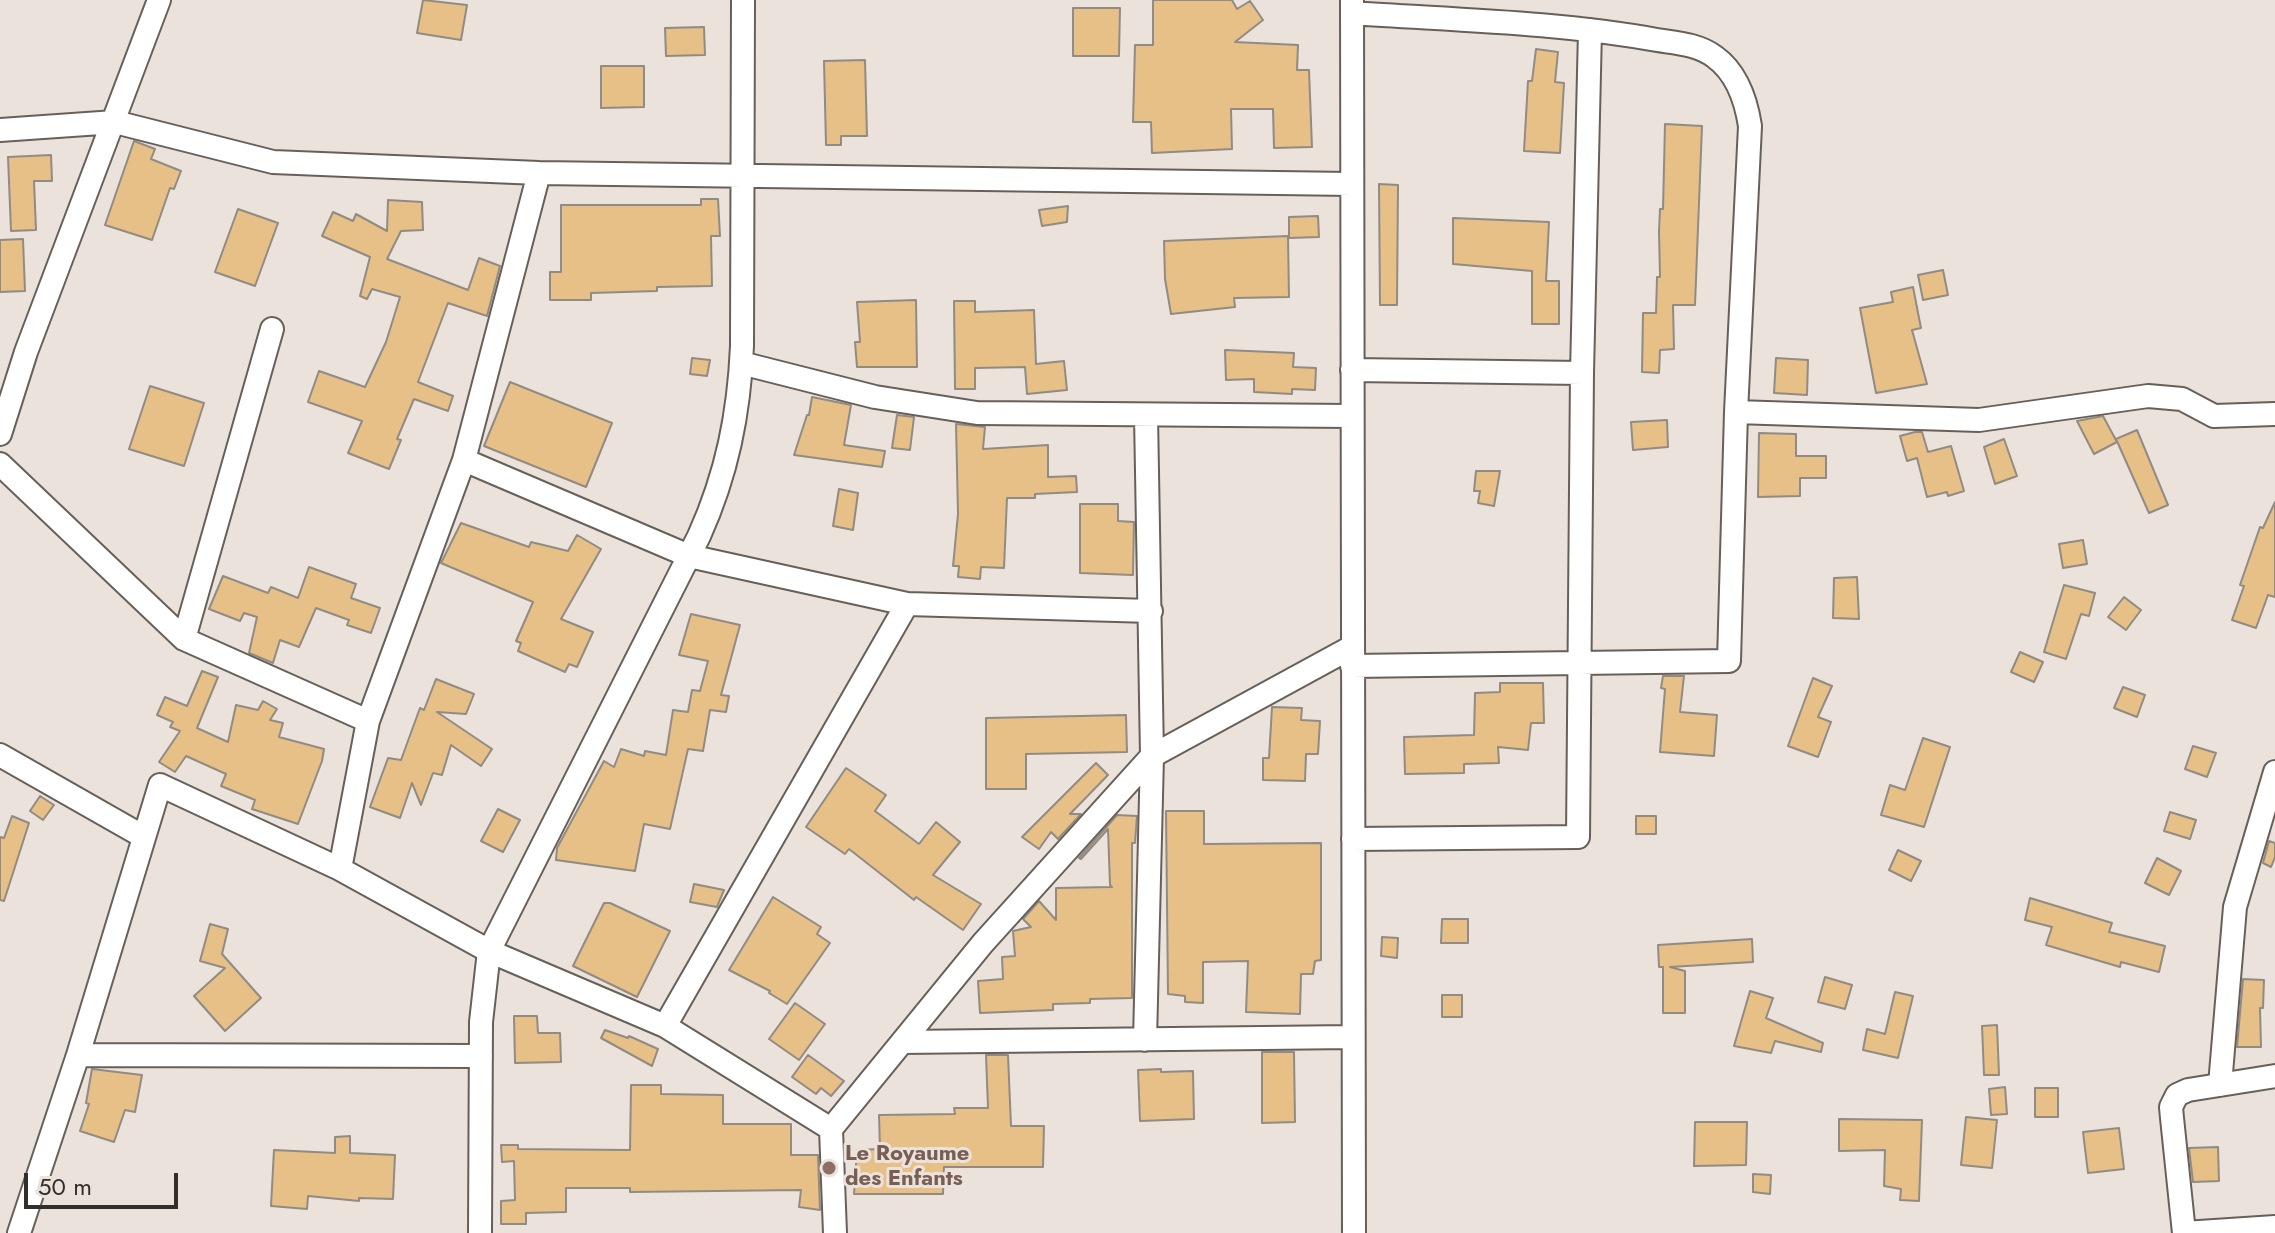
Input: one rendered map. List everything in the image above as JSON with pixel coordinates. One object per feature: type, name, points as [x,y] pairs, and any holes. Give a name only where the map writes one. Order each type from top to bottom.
[{"type":"street","points":[[0,434],[26,352],[159,0]]},
{"type":"street","points":[[480,1233],[481,1022],[489,951],[689,556],[721,484],[741,387],[743,0]]},
{"type":"street","points":[[835,1233],[831,1129],[983,943],[1152,756],[1352,656],[1580,663],[1729,661],[1736,412],[1750,126],[1746,102],[1733,76],[1716,57],[1697,47],[1615,32],[1352,6],[1351,184],[1352,370],[1352,656],[1354,1233]]},
{"type":"street","points":[[1353,839],[1578,837],[1582,373],[1590,30]]},
{"type":"street","points":[[0,130],[115,122],[273,162],[539,173],[1351,184]]},
{"type":"street","points":[[340,869],[368,721],[464,460],[539,173]]},
{"type":"street","points":[[184,639],[272,329]]},
{"type":"street","points":[[741,363],[875,397],[977,413],[1352,416]]},
{"type":"street","points":[[1352,370],[1582,373]]},
{"type":"street","points":[[1736,412],[1979,420],[2148,396],[2182,399],[2214,416],[2275,414]]},
{"type":"street","points":[[1145,1040],[1152,756],[1146,415]]},
{"type":"street","points":[[464,460],[689,556],[907,604],[1151,611]]},
{"type":"street","points":[[0,464],[184,639],[368,721]]},
{"type":"street","points":[[665,1026],[907,604]]},
{"type":"street","points":[[0,755],[144,837]]},
{"type":"street","points":[[2220,1085],[2235,907],[2275,772]]},
{"type":"street","points":[[19,1233],[78,1055],[160,785],[340,869],[489,951],[665,1026],[831,1129]]},
{"type":"street","points":[[902,1042],[1353,1037]]},
{"type":"street","points":[[78,1055],[481,1056]]},
{"type":"street","points":[[2275,1076],[2188,1090],[2177,1095],[2171,1107],[2184,1233],[2275,1227]]},
{"type":"building","points":[[423,0],[467,5],[461,40],[417,33]]},
{"type":"building","points":[[1153,0],[1232,0],[1237,9],[1250,1],[1263,20],[1235,42],[1298,45],[1297,70],[1309,70],[1312,147],[1274,148],[1273,109],[1231,109],[1232,149],[1152,153],[1151,122],[1133,122],[1135,45],[1153,45]]},
{"type":"building","points":[[1073,8],[1120,8],[1119,56],[1073,56]]},
{"type":"building","points":[[704,27],[705,55],[666,56],[665,28]]},
{"type":"building","points":[[1536,49],[1558,52],[1555,82],[1564,83],[1560,153],[1524,151],[1528,81],[1532,81]]},
{"type":"building","points":[[865,60],[867,136],[841,136],[841,145],[826,145],[824,61]]},
{"type":"building","points":[[601,66],[644,66],[644,107],[601,108]]},
{"type":"building","points":[[1665,124],[1702,126],[1695,305],[1673,305],[1674,349],[1660,350],[1659,373],[1642,372],[1643,313],[1656,313]]},
{"type":"building","points":[[134,141],[155,149],[151,159],[181,171],[174,189],[170,188],[152,240],[105,225]]},
{"type":"building","points":[[51,155],[52,181],[34,181],[36,230],[11,231],[8,157]]},
{"type":"building","points":[[1379,184],[1398,185],[1397,305],[1380,305]]},
{"type":"building","points":[[701,199],[718,199],[720,236],[711,236],[712,286],[657,287],[657,291],[591,293],[591,300],[550,300],[550,272],[561,272],[561,205],[701,205]]},
{"type":"building","points":[[388,200],[422,202],[423,230],[401,231],[387,259],[468,290],[479,258],[500,266],[487,316],[448,303],[418,382],[453,396],[448,411],[414,399],[397,439],[401,440],[389,469],[348,453],[362,421],[308,402],[319,371],[365,387],[386,342],[400,297],[372,289],[367,299],[360,296],[370,257],[322,236],[333,212],[353,221],[356,214],[387,231]]},
{"type":"building","points":[[1068,206],[1067,222],[1042,226],[1039,210]]},
{"type":"building","points":[[238,209],[278,223],[255,286],[215,272]]},
{"type":"building","points":[[1318,216],[1319,237],[1289,238],[1289,217]]},
{"type":"building","points":[[1453,218],[1549,222],[1546,281],[1559,281],[1559,324],[1532,324],[1532,271],[1453,264]]},
{"type":"building","points":[[1288,236],[1289,297],[1234,298],[1235,307],[1171,314],[1165,279],[1164,241]]},
{"type":"building","points":[[23,239],[25,291],[0,292],[0,240]]},
{"type":"building","points":[[1943,270],[1948,295],[1923,300],[1918,275]]},
{"type":"building","points":[[1913,287],[1921,328],[1912,330],[1927,384],[1876,393],[1860,308],[1893,302],[1891,292]]},
{"type":"building","points":[[916,300],[917,367],[857,367],[855,342],[860,342],[857,302]]},
{"type":"building","points":[[954,301],[975,301],[975,312],[1034,310],[1036,364],[1064,361],[1067,390],[1027,394],[1025,367],[975,368],[975,389],[955,389]]},
{"type":"building","points":[[1225,350],[1294,353],[1293,367],[1316,368],[1315,390],[1292,389],[1292,394],[1254,392],[1254,379],[1226,380]]},
{"type":"building","points":[[692,358],[710,360],[707,376],[690,374]]},
{"type":"building","points":[[1776,358],[1808,360],[1807,395],[1774,393]]},
{"type":"building","points":[[510,382],[612,423],[586,487],[484,446]]},
{"type":"building","points":[[150,386],[204,403],[184,466],[129,449]]},
{"type":"building","points":[[812,397],[851,405],[844,445],[885,451],[882,467],[794,455],[809,415]]},
{"type":"building","points":[[897,415],[914,417],[910,450],[892,448]]},
{"type":"building","points":[[2103,416],[2117,442],[2094,454],[2077,421]]},
{"type":"building","points":[[1667,420],[1668,447],[1633,450],[1631,422]]},
{"type":"building","points":[[956,424],[985,427],[983,449],[1048,445],[1048,477],[1076,476],[1077,492],[1007,498],[1004,568],[981,567],[980,579],[958,577],[959,566],[953,566],[958,514]]},
{"type":"building","points":[[2137,430],[2168,505],[2149,513],[2116,439]]},
{"type":"building","points":[[1922,432],[1928,452],[1951,446],[1964,491],[1927,497],[1917,458],[1907,461],[1900,436]]},
{"type":"building","points":[[1759,433],[1796,434],[1796,456],[1826,456],[1826,478],[1800,478],[1800,496],[1758,497]]},
{"type":"building","points":[[2004,439],[2017,476],[1995,484],[1984,447]]},
{"type":"building","points":[[1476,471],[1500,471],[1494,506],[1478,503],[1480,491],[1474,491]]},
{"type":"building","points":[[839,489],[858,493],[853,530],[833,526]]},
{"type":"building","points":[[2275,502],[2275,597],[2268,595],[2256,628],[2232,620],[2244,586],[2240,585],[2260,527],[2263,528]]},
{"type":"building","points":[[1080,504],[1118,504],[1118,521],[1134,522],[1133,575],[1080,573]]},
{"type":"building","points":[[461,523],[529,547],[531,542],[568,551],[577,535],[601,549],[561,619],[593,632],[577,667],[569,664],[565,672],[518,651],[521,643],[516,641],[533,602],[441,563]]},
{"type":"building","points":[[2083,540],[2087,564],[2063,568],[2059,544]]},
{"type":"building","points":[[309,567],[356,584],[351,598],[380,608],[371,633],[347,625],[349,620],[316,608],[299,647],[280,640],[273,663],[249,653],[257,617],[244,613],[240,621],[209,609],[223,576],[268,593],[271,587],[298,598]]},
{"type":"building","points":[[1857,577],[1859,619],[1833,618],[1834,578]]},
{"type":"building","points":[[2064,585],[2095,593],[2089,616],[2081,614],[2066,659],[2044,652]]},
{"type":"building","points":[[2124,597],[2141,610],[2126,630],[2108,617]]},
{"type":"building","points":[[691,614],[740,625],[721,695],[729,696],[726,712],[710,710],[703,751],[688,749],[670,829],[644,824],[635,871],[556,860],[557,848],[604,761],[614,767],[621,749],[644,756],[645,751],[666,755],[673,710],[688,712],[692,690],[700,691],[708,661],[679,655]]},
{"type":"building","points":[[2020,652],[2043,662],[2034,682],[2011,672]]},
{"type":"building","points":[[202,671],[218,677],[197,728],[228,742],[236,705],[258,710],[263,701],[277,709],[270,720],[283,723],[279,737],[324,749],[298,824],[252,809],[255,800],[221,786],[226,774],[186,756],[175,772],[159,762],[180,731],[170,727],[173,722],[157,715],[165,697],[187,706]]},
{"type":"building","points":[[1663,676],[1684,676],[1680,712],[1717,715],[1714,756],[1660,752],[1665,689],[1661,688]]},
{"type":"building","points":[[1813,678],[1832,686],[1818,717],[1831,722],[1818,757],[1788,746]]},
{"type":"building","points":[[436,679],[474,694],[466,714],[437,712],[492,749],[481,766],[451,745],[442,775],[433,773],[421,805],[412,783],[400,818],[370,807],[388,758],[401,760],[420,708],[424,710]]},
{"type":"building","points":[[1500,683],[1543,683],[1544,723],[1531,723],[1528,750],[1498,747],[1499,763],[1464,764],[1464,773],[1405,774],[1404,737],[1474,735],[1475,693],[1500,692]]},
{"type":"building","points":[[2123,687],[2145,695],[2137,717],[2114,708]]},
{"type":"building","points":[[1272,707],[1302,708],[1301,720],[1320,721],[1318,754],[1306,754],[1305,781],[1263,780],[1263,758],[1269,758]]},
{"type":"building","points":[[1126,715],[1127,752],[1026,754],[1026,789],[986,789],[986,718]]},
{"type":"building","points":[[1923,738],[1950,747],[1924,827],[1881,815],[1890,785],[1905,790]]},
{"type":"building","points":[[2193,746],[2216,753],[2207,777],[2185,769]]},
{"type":"building","points":[[1096,763],[1108,775],[1070,814],[1081,814],[1058,839],[1051,832],[1039,849],[1022,837]]},
{"type":"building","points":[[846,768],[886,795],[875,811],[919,844],[936,822],[960,842],[933,875],[981,904],[963,930],[916,897],[914,900],[849,849],[845,854],[806,827]]},
{"type":"building","points":[[40,796],[54,805],[43,820],[30,811]]},
{"type":"building","points":[[498,809],[520,820],[503,852],[481,841]]},
{"type":"building","points":[[1166,811],[1204,811],[1204,844],[1321,843],[1321,960],[1315,961],[1313,974],[1301,974],[1300,1014],[1246,1012],[1248,961],[1203,962],[1203,1003],[1185,1002],[1185,996],[1168,994]]},
{"type":"building","points":[[2170,812],[2196,820],[2190,839],[2164,831]]},
{"type":"building","points":[[1117,815],[1137,816],[1135,843],[1132,843],[1132,998],[1053,1004],[1053,1010],[980,1013],[978,981],[1003,979],[1002,957],[1015,956],[1013,931],[1031,927],[1023,919],[1039,901],[1056,920],[1056,888],[1112,887],[1108,829],[1079,858]]},
{"type":"building","points":[[12,816],[29,823],[4,901],[0,900],[0,837],[4,838]]},
{"type":"building","points":[[1636,816],[1656,816],[1656,834],[1636,834]]},
{"type":"building","points":[[2269,841],[2275,843],[2271,867],[2263,863]]},
{"type":"building","points":[[1898,850],[1921,861],[1911,881],[1889,870]]},
{"type":"building","points":[[2157,858],[2181,871],[2169,895],[2145,883]]},
{"type":"building","points":[[694,884],[724,890],[717,907],[690,902]]},
{"type":"building","points":[[773,897],[821,927],[817,934],[830,943],[787,1004],[770,991],[729,970]]},
{"type":"building","points":[[2030,898],[2112,923],[2109,932],[2165,946],[2159,972],[2121,962],[2120,967],[2046,945],[2052,927],[2025,920]]},
{"type":"building","points":[[604,903],[670,931],[637,997],[573,966]]},
{"type":"building","points":[[1442,919],[1468,919],[1468,943],[1441,943]]},
{"type":"building","points":[[210,924],[228,929],[222,954],[261,998],[225,1031],[194,996],[225,968],[200,961]]},
{"type":"building","points":[[1382,937],[1398,938],[1397,958],[1381,956]]},
{"type":"building","points":[[1752,939],[1753,962],[1670,967],[1685,971],[1685,1013],[1663,1013],[1663,967],[1659,967],[1658,945]]},
{"type":"building","points":[[1825,977],[1852,985],[1845,1009],[1818,1002]]},
{"type":"building","points":[[2243,979],[2264,980],[2263,1008],[2260,1008],[2261,1047],[2237,1047]]},
{"type":"building","points":[[1750,991],[1773,998],[1766,1018],[1823,1043],[1821,1052],[1775,1041],[1771,1053],[1734,1046]]},
{"type":"building","points":[[1895,992],[1913,996],[1898,1058],[1863,1050],[1867,1029],[1885,1034]]},
{"type":"building","points":[[1442,995],[1462,995],[1462,1017],[1442,1017]]},
{"type":"building","points":[[795,1003],[825,1024],[799,1060],[769,1039]]},
{"type":"building","points":[[514,1016],[537,1016],[538,1033],[560,1033],[561,1062],[515,1063]]},
{"type":"building","points":[[1997,1025],[1999,1075],[1984,1075],[1982,1026]]},
{"type":"building","points":[[605,1030],[629,1036],[658,1049],[652,1066],[601,1038]]},
{"type":"building","points":[[1262,1052],[1294,1052],[1295,1122],[1262,1123]]},
{"type":"building","points":[[808,1055],[844,1081],[831,1096],[821,1088],[816,1094],[792,1077]]},
{"type":"building","points":[[986,1055],[1008,1055],[1011,1126],[1044,1126],[1043,1167],[944,1167],[943,1194],[854,1194],[857,1150],[880,1149],[879,1115],[955,1114],[954,1108],[988,1108]]},
{"type":"building","points":[[92,1069],[142,1075],[135,1112],[125,1110],[114,1142],[80,1131],[89,1104],[86,1103]]},
{"type":"building","points":[[1161,1069],[1161,1072],[1193,1071],[1194,1119],[1140,1121],[1138,1070]]},
{"type":"building","points":[[631,1085],[661,1085],[661,1094],[723,1095],[723,1124],[791,1124],[791,1155],[818,1155],[820,1210],[799,1207],[801,1190],[630,1192],[630,1188],[566,1188],[566,1212],[526,1213],[526,1224],[501,1224],[501,1201],[515,1200],[514,1161],[502,1162],[501,1145],[518,1145],[518,1149],[630,1150]]},
{"type":"building","points":[[2005,1087],[2007,1114],[1991,1115],[1989,1089]]},
{"type":"building","points":[[2035,1088],[2058,1088],[2058,1117],[2035,1117]]},
{"type":"building","points":[[1966,1117],[1997,1120],[1992,1168],[1961,1165]]},
{"type":"building","points":[[1839,1119],[1922,1120],[1919,1201],[1900,1200],[1901,1189],[1884,1186],[1885,1150],[1839,1151]]},
{"type":"building","points":[[1695,1122],[1747,1122],[1746,1165],[1694,1166]]},
{"type":"building","points":[[2119,1128],[2124,1169],[2088,1173],[2083,1132]]},
{"type":"building","points":[[350,1136],[350,1153],[395,1155],[393,1199],[359,1198],[359,1201],[308,1196],[307,1209],[271,1206],[274,1150],[335,1153],[335,1137]]},
{"type":"building","points":[[2218,1147],[2219,1181],[2193,1182],[2189,1148]]},
{"type":"building","points":[[1753,1174],[1771,1175],[1770,1194],[1753,1192]]},
{"type":"place","name":"Le Royaume des Enfants","points":[[829,1168]]}]
